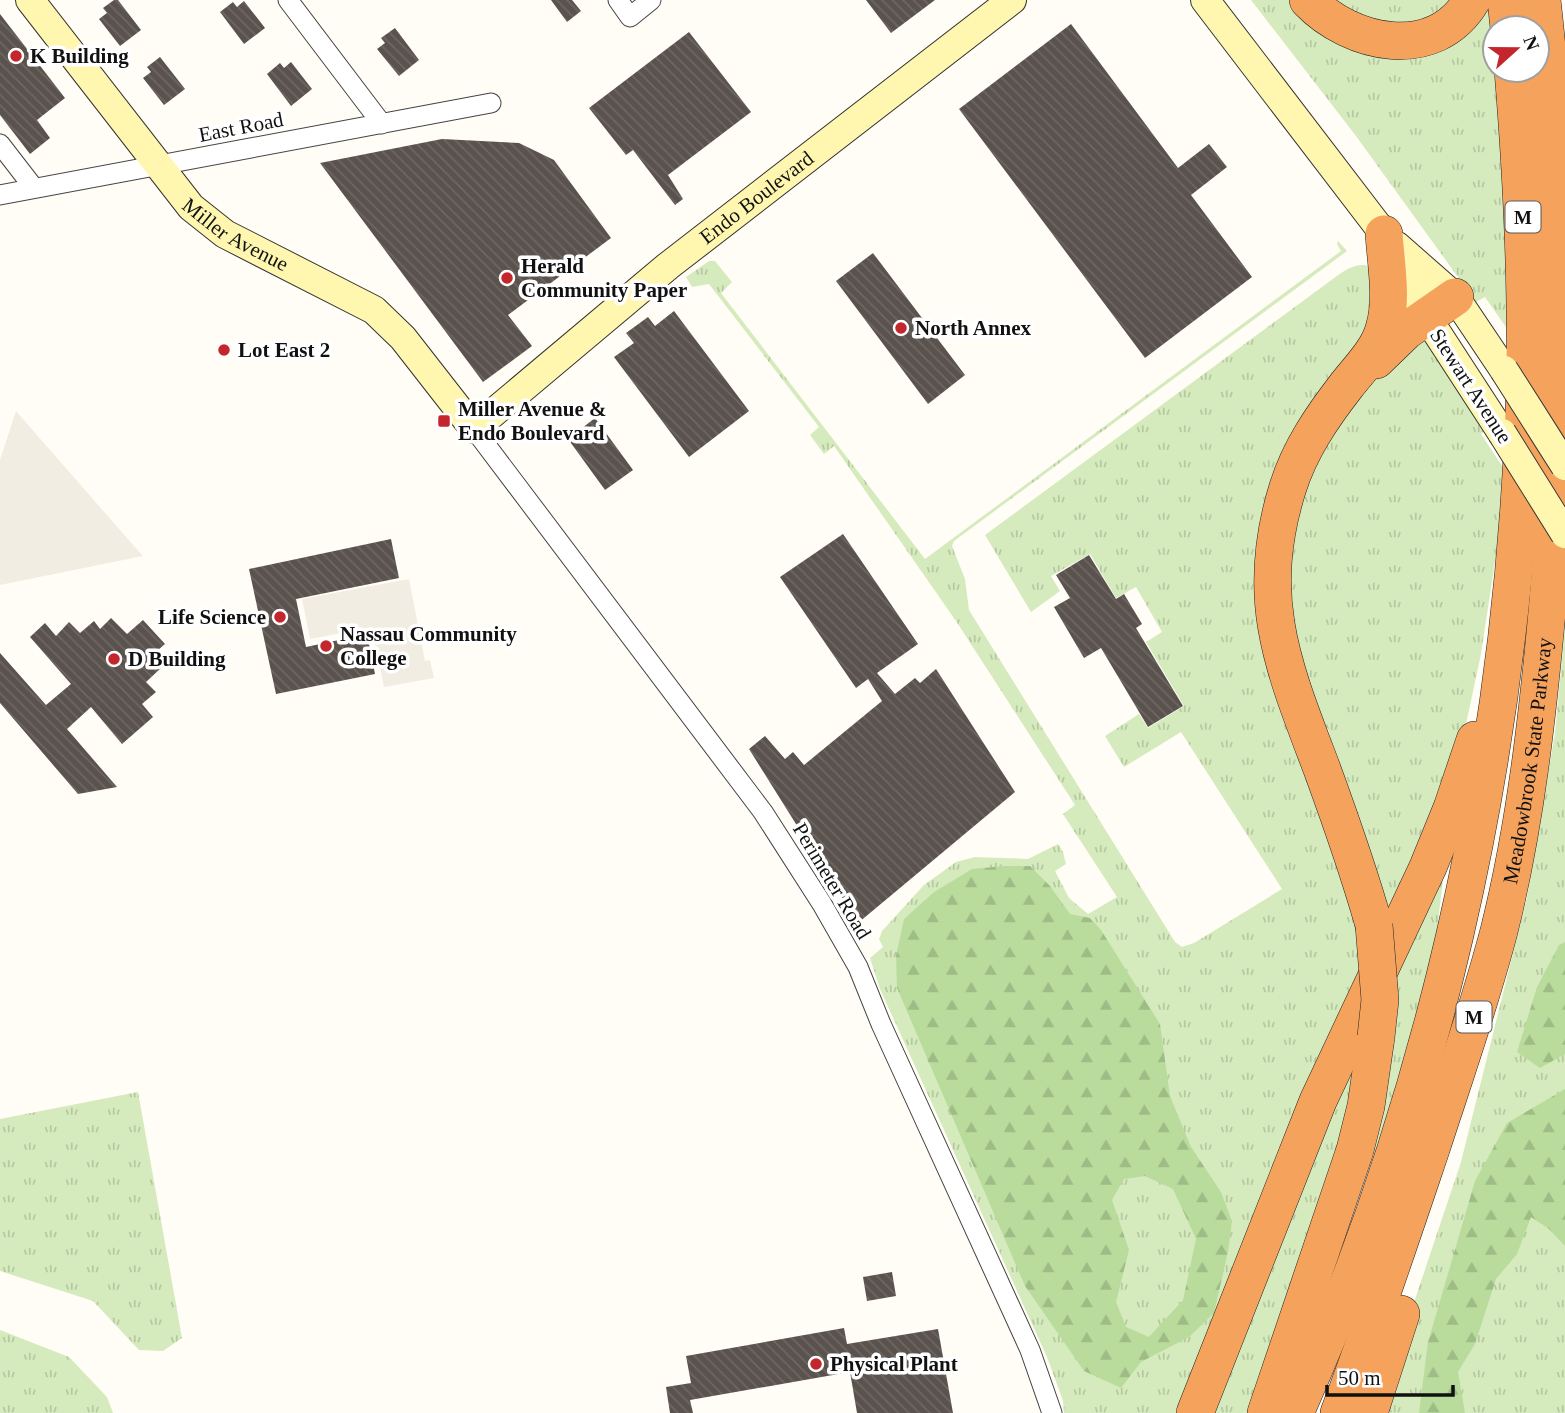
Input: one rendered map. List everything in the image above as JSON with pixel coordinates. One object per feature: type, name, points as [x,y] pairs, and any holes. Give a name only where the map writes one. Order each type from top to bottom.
[{"type":"highway","points":[[1308,0],[1324,16],[1345,29],[1367,37],[1401,41],[1421,38],[1448,26],[1462,14],[1472,0]]},
{"type":"highway","name":"Meadowbrook State Parkway","points":[[1295,1413],[1371,1220],[1430,1032],[1472,859],[1490,755],[1506,646],[1520,499],[1525,341],[1522,182],[1514,84]]},
{"type":"highway","name":"Meadowbrook State Parkway","points":[[1339,1413],[1374,1319],[1459,1063],[1499,930],[1522,821],[1537,726],[1557,487],[1562,367],[1560,240],[1550,84]]},
{"type":"highway","points":[[1266,1413],[1355,1150],[1366,1107],[1380,1000],[1374,925],[1358,867],[1282,656],[1272,595],[1277,533],[1289,484],[1308,441],[1376,348],[1385,329],[1388,306],[1384,234]]},
{"type":"highway","points":[[1344,389],[1406,331],[1441,306]]},
{"type":"highway","points":[[1195,1413],[1318,1101],[1441,837],[1506,646]]},
{"type":"highway","points":[[1369,1413],[1438,1185],[1459,1063]]},
{"type":"street","name":"Miller Avenue","points":[[30,0],[191,207],[225,234],[374,310],[403,338],[474,429]]},
{"type":"street","points":[[288,0],[382,124]]},
{"type":"street","points":[[618,0],[630,17],[651,0]]},
{"type":"street","name":"Endo Boulevard","points":[[474,429],[668,266],[1012,0]]},
{"type":"street","name":"Stewart Avenue","points":[[1205,0],[1441,306],[1504,370],[1565,466]]},
{"type":"street","name":"East Road","points":[[0,195],[491,103]]},
{"type":"street","points":[[0,144],[34,188]]},
{"type":"street","name":"Stewart Avenue","points":[[1441,306],[1502,433],[1565,534]]},
{"type":"street","name":"Perimeter Road","points":[[474,429],[762,812],[822,904],[858,967],[881,1024],[1030,1350],[1052,1413]]},
{"type":"green space","points":[[1251,0],[1301,0],[1365,41],[1486,7],[1490,14],[1481,14],[1481,84],[1498,84],[1502,108],[1510,333],[1485,297],[1476,302],[1356,136]]},
{"type":"green space","points":[[1324,0],[1463,0],[1443,19],[1375,29]]},
{"type":"green space","points":[[1338,241],[1347,251],[954,541],[952,546],[965,579],[969,610],[1175,942],[1182,947],[1194,943],[1282,889],[1181,732],[1124,767],[1105,736],[1139,714],[1148,728],[1184,706],[1146,642],[1162,632],[1136,587],[1116,598],[1090,554],[1051,576],[1060,591],[1031,612],[985,535],[1341,273],[1359,265],[1371,267],[1384,305],[1269,518],[1367,952],[1303,1094],[1179,1413],[1064,1413],[1063,1401],[1047,1357],[880,989],[870,958],[883,947],[879,939],[882,931],[924,885],[956,862],[975,857],[1028,859],[1058,844],[1066,864],[1055,871],[1069,898],[1088,914],[1117,897],[1063,814],[1075,805],[956,621],[834,446],[824,454],[810,435],[819,427],[709,284],[692,287],[686,277],[709,261],[715,261],[732,282],[721,293],[925,559],[1341,251]]},
{"type":"green space","points":[[1421,335],[1489,427],[1481,434],[1508,475],[1481,654],[1460,752],[1422,842],[1387,913],[1342,784],[1328,728],[1323,732],[1290,641],[1292,509],[1336,417]]},
{"type":"green space","points":[[1565,628],[1565,1413],[1377,1413],[1461,1162],[1527,897],[1555,733]]},
{"type":"green space","points":[[1030,866],[1050,886],[1070,914],[1090,918],[1101,930],[1160,1024],[1170,1096],[1191,1147],[1221,1192],[1232,1221],[1214,1313],[1189,1337],[1141,1362],[1121,1388],[1084,1371],[1025,1286],[897,988],[896,956],[904,919],[934,892],[972,869]],"holes":[[[1145,1176],[1173,1189],[1196,1239],[1183,1300],[1149,1337],[1126,1327],[1116,1302],[1129,1250],[1112,1200],[1124,1179]]]},
{"type":"green space","points":[[1443,879],[1434,956],[1378,1158],[1370,1148],[1394,969]]},
{"type":"green space","points":[[1565,942],[1565,1054],[1540,1068],[1517,1052],[1537,987],[1559,945]]},
{"type":"green space","points":[[1368,1037],[1360,1087],[1258,1413],[1207,1413],[1320,1130]]},
{"type":"green space","points":[[1565,1089],[1565,1246],[1549,1229],[1531,1217],[1517,1254],[1496,1279],[1475,1344],[1458,1372],[1465,1413],[1419,1413],[1428,1342],[1475,1181],[1507,1123]]},
{"type":"green space","points":[[138,1092],[182,1338],[163,1351],[139,1350],[93,1301],[0,1271],[0,1119]]},
{"type":"green space","points":[[0,1330],[69,1357],[107,1397],[113,1413],[0,1413]]},
{"type":"shaded area","points":[[16,411],[143,556],[0,585],[0,460]]},
{"type":"shaded area","points":[[409,579],[425,661],[430,660],[434,678],[384,687],[372,627],[310,639],[302,599]]},
{"type":"building","points":[[118,0],[141,30],[120,46],[99,19],[107,13],[103,8]]},
{"type":"building","points":[[551,0],[572,0],[581,11],[567,22]]},
{"type":"building","points":[[866,0],[935,0],[891,33]]},
{"type":"building","points":[[244,1],[265,28],[244,44],[220,12],[233,2],[237,7]]},
{"type":"building","name":"K Building","points":[[0,14],[65,98],[37,120],[50,138],[30,154],[0,115]]},
{"type":"building","points":[[1071,24],[1178,168],[1209,144],[1227,167],[1191,195],[1252,277],[1145,358],[959,109]]},
{"type":"building","points":[[395,28],[419,60],[399,76],[377,49],[385,43],[381,38]]},
{"type":"building","points":[[689,32],[751,112],[668,175],[683,199],[675,205],[633,150],[626,155],[589,108]]},
{"type":"building","points":[[160,57],[185,89],[164,105],[143,78],[151,72],[147,67]]},
{"type":"building","points":[[291,62],[312,89],[291,106],[267,74],[280,63],[284,68]]},
{"type":"building","points":[[442,139],[519,143],[554,160],[611,238],[508,315],[532,346],[483,382],[320,163]]},
{"type":"building","name":"North Annex","points":[[873,253],[965,375],[928,404],[836,281]]},
{"type":"building","points":[[674,311],[749,411],[689,457],[614,357],[634,343],[626,333],[648,317],[655,326]]},
{"type":"building","points":[[595,418],[633,470],[605,490],[568,439]]},
{"type":"building","points":[[843,534],[918,644],[877,673],[895,694],[915,678],[920,683],[936,669],[1015,792],[858,923],[749,749],[765,736],[785,759],[793,752],[804,765],[882,701],[868,679],[856,688],[780,577]]},
{"type":"building","name":"Life Science","points":[[391,539],[399,578],[296,599],[306,647],[367,634],[375,674],[276,694],[249,569]]},
{"type":"building","points":[[1089,555],[1116,599],[1124,594],[1142,624],[1136,628],[1183,706],[1148,727],[1101,648],[1084,658],[1054,607],[1070,598],[1056,575]]},
{"type":"building","name":"D Building","points":[[111,618],[127,634],[143,620],[165,644],[151,656],[161,668],[146,682],[156,692],[142,704],[153,717],[122,744],[91,707],[67,729],[117,787],[78,794],[0,703],[0,653],[46,705],[71,684],[30,637],[45,623],[56,636],[69,622],[80,633],[94,621],[100,629]]},
{"type":"building","points":[[892,1272],[896,1296],[867,1301],[863,1277]]},
{"type":"building","name":"Physical Plant","points":[[844,1328],[847,1344],[938,1329],[953,1413],[857,1413],[850,1372],[690,1400],[693,1413],[670,1413],[666,1387],[691,1383],[686,1356]]},
{"type":"place","name":"K Building","points":[[16,56]]},
{"type":"place","name":"Herald Community Paper","points":[[507,278]]},
{"type":"place","name":"North Annex","points":[[901,328]]},
{"type":"place","name":"Lot East 2","points":[[224,350]]},
{"type":"place","name":"Miller Avenue & Endo Boulevard","points":[[444,421]]},
{"type":"place","name":"Life Science","points":[[280,617]]},
{"type":"place","name":"Nassau Community College","points":[[326,646]]},
{"type":"place","name":"D Building","points":[[114,659]]},
{"type":"place","name":"Physical Plant","points":[[816,1364]]}]
